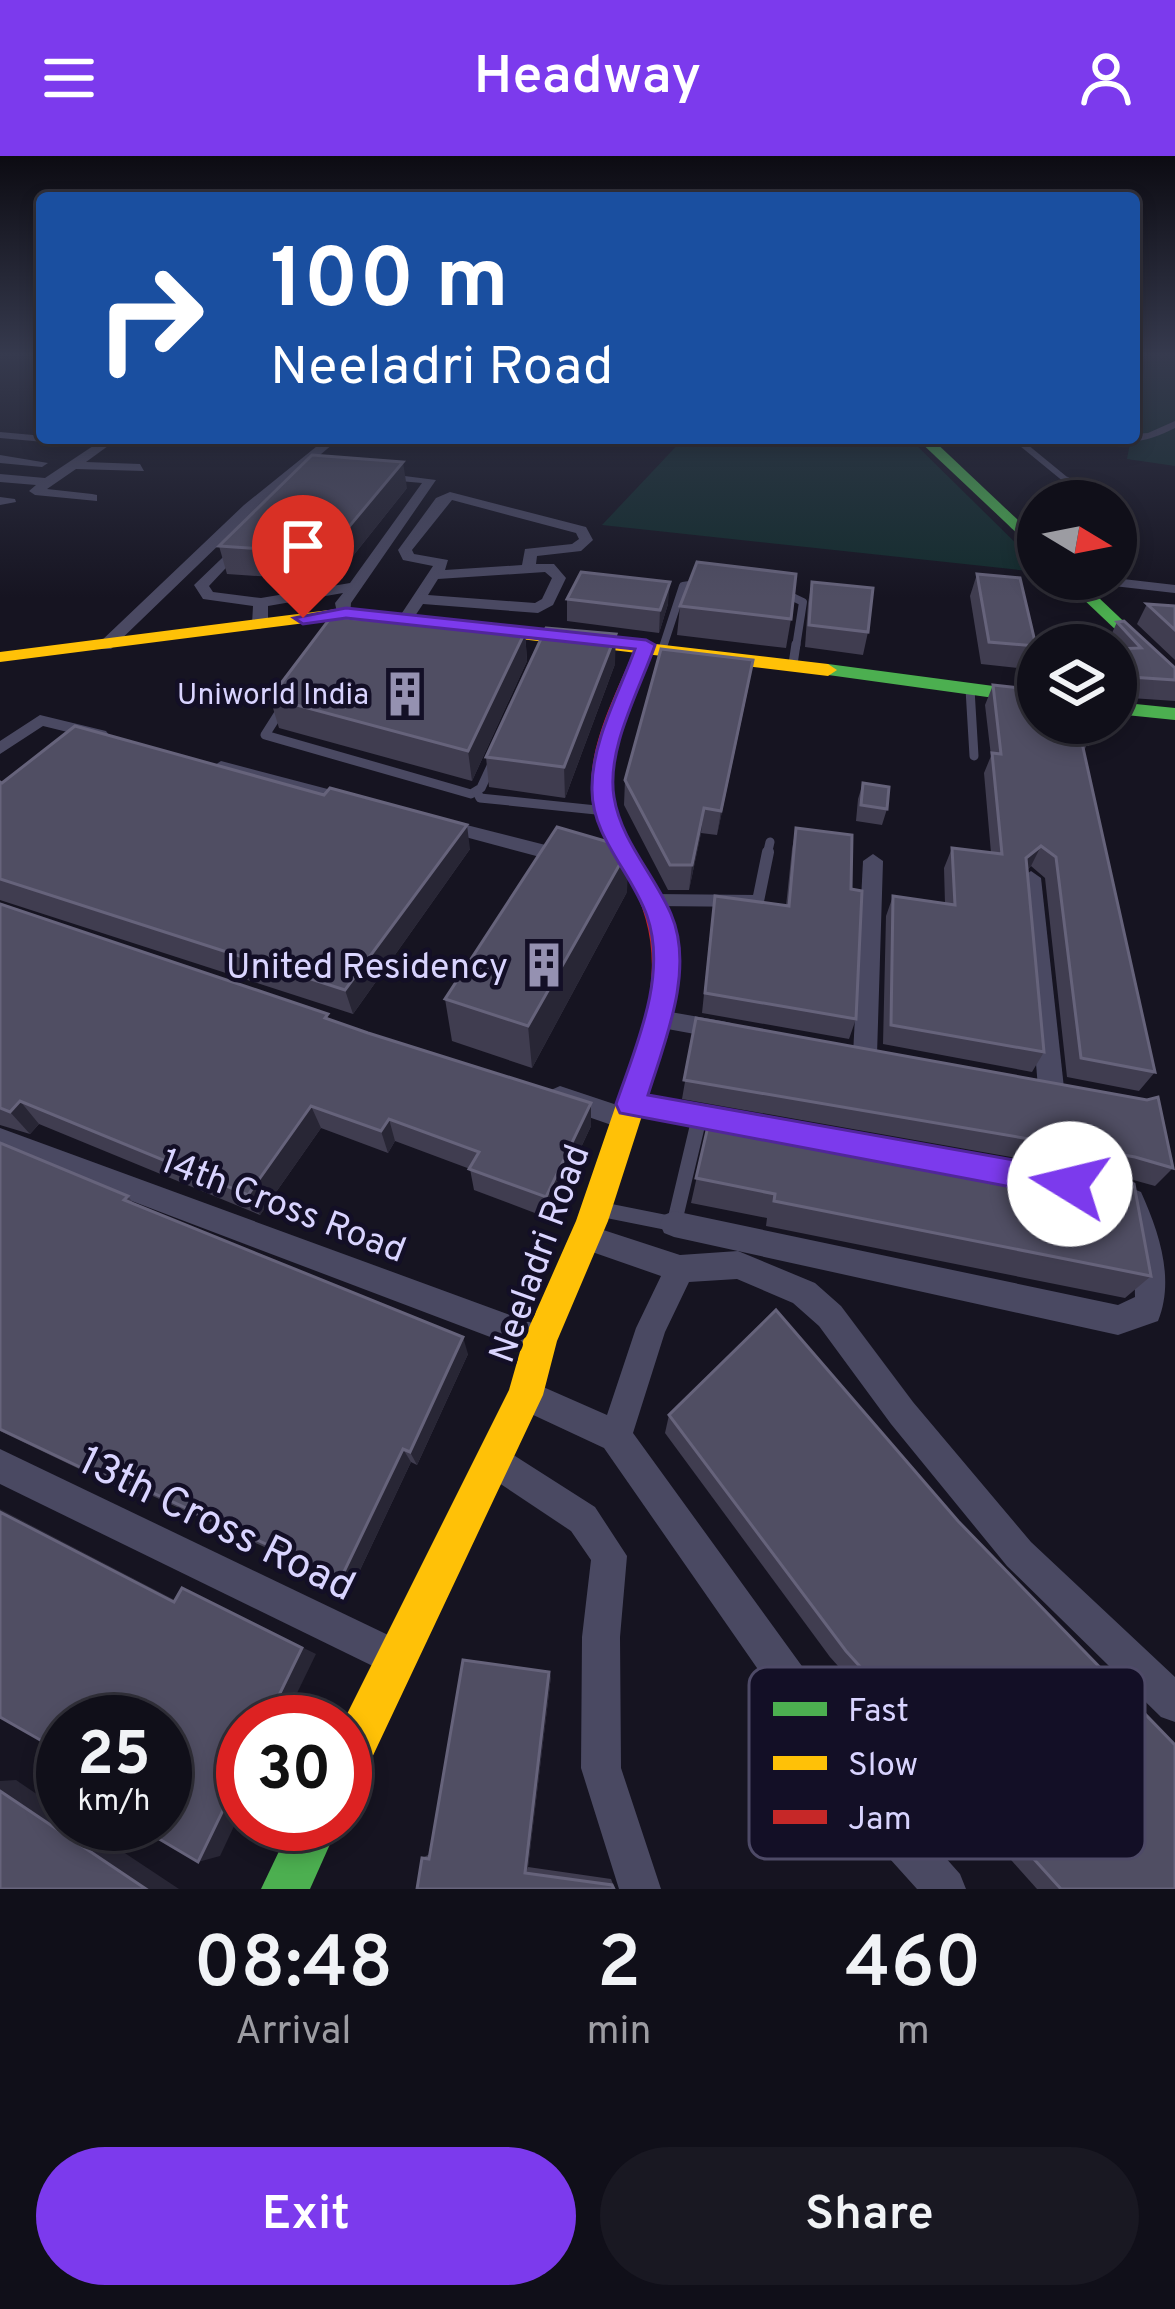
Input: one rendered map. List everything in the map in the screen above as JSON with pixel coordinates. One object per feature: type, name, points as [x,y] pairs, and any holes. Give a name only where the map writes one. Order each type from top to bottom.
[{"type":"main road","points":[[930,444],[1017,516]]},
{"type":"main road","points":[[1092,600],[1175,680]]},
{"type":"main road","points":[[0,656],[105,646],[260,614],[424,610],[533,643],[654,646],[1017,695]]},
{"type":"main road","name":"Neeladri Road","points":[[372,1708],[525,1395],[540,1341],[596,1208],[659,1018],[666,951],[613,831],[602,794],[605,759],[654,646]]},
{"type":"main road","points":[[1137,710],[1175,714]]},
{"type":"main road","points":[[285,1889],[305,1868],[309,1851]]},
{"type":"street","points":[[0,436],[36,439]]},
{"type":"street","points":[[92,498],[37,493],[45,482],[102,444]]},
{"type":"street","points":[[105,646],[249,508],[327,444]]},
{"type":"street","points":[[0,459],[42,463]]},
{"type":"street","points":[[68,465],[140,468]]},
{"type":"street","points":[[284,502],[317,468]]},
{"type":"street","points":[[358,610],[430,480],[362,473]]},
{"type":"street","points":[[0,478],[45,482]]},
{"type":"street","points":[[450,496],[581,530],[586,540],[576,548],[530,558],[438,569],[408,557],[405,550],[441,501],[450,496]]},
{"type":"street","points":[[250,535],[201,585],[208,596],[260,614]]},
{"type":"street","points":[[438,569],[424,610],[538,608],[548,602],[560,578],[530,558]]},
{"type":"street","points":[[0,749],[40,720],[133,744]]},
{"type":"street","points":[[202,762],[387,810]]},
{"type":"street","points":[[410,816],[595,865]]},
{"type":"street","points":[[865,1055],[873,861]]},
{"type":"street","points":[[1017,1082],[1062,1090],[1031,878]]},
{"type":"street","points":[[659,1018],[751,1035]]},
{"type":"street","points":[[536,1089],[628,1111]]},
{"type":"street","points":[[699,1119],[764,1130]]},
{"type":"street","name":"14th Cross Road","points":[[0,1139],[540,1341]]},
{"type":"street","points":[[674,1225],[1118,1320],[1147,1310],[1153,1292],[1144,1232],[1131,1201],[1108,1189]]},
{"type":"street","points":[[585,1238],[680,1269],[738,1265],[817,1304],[1019,1554],[1137,1667]]},
{"type":"street","points":[[616,1436],[651,1328],[680,1269]]},
{"type":"street","points":[[525,1395],[616,1436],[780,1667]]},
{"type":"street","points":[[493,1459],[583,1520],[609,1556],[601,1637],[601,1768],[640,1889]]},
{"type":"street","name":"13th Cross Road","points":[[0,1466],[396,1658]]},
{"type":"street","points":[[1145,1674],[1175,1703]]},
{"type":"street","points":[[918,1859],[945,1889]]},
{"type":"lane","points":[[1022,444],[1065,480]]},
{"type":"lane","points":[[654,646],[683,586],[713,583]]},
{"type":"lane","points":[[1137,585],[1175,589]]},
{"type":"lane","points":[[772,590],[800,596],[803,602],[793,664]]},
{"type":"lane","points":[[970,688],[974,756]]},
{"type":"lane","points":[[291,695],[266,735],[477,792],[480,798],[500,803],[607,811]]},
{"type":"lane","points":[[477,792],[500,745]]},
{"type":"lane","points":[[637,882],[758,901],[770,842]]},
{"type":"lane","points":[[596,1208],[674,1225],[699,1119],[628,1111]]},
{"type":"green space","points":[[1140,436],[1175,436],[1175,466],[1127,459],[1130,444],[1140,444]]},
{"type":"green space","points":[[678,444],[915,444],[1017,544],[1017,570],[602,525]]},
{"type":"building","points":[[312,455],[403,462],[327,553],[219,546]]},
{"type":"building","points":[[697,562],[796,574],[791,619],[680,606]]},
{"type":"building","points":[[581,572],[670,582],[660,610],[567,599]]},
{"type":"building","points":[[977,574],[1017,578],[1017,600],[1025,600],[1031,624],[1017,624],[1017,644],[989,642]]},
{"type":"building","points":[[812,582],[873,588],[868,632],[809,625]]},
{"type":"building","points":[[1147,604],[1175,606],[1175,630]]},
{"type":"building","name":"Uniworld India","points":[[331,617],[525,632],[468,751],[270,698]]},
{"type":"building","points":[[546,628],[616,634],[564,767],[486,757]]},
{"type":"building","points":[[1137,633],[1175,668],[1175,680],[1137,677],[1137,648],[1141,648]]},
{"type":"building","points":[[661,649],[753,660],[721,811],[704,808],[692,865],[670,865],[625,780]]},
{"type":"building","points":[[993,685],[1017,688],[1017,744],[1082,744],[1155,1072],[1081,1058],[1056,857],[1041,846],[1026,858],[1044,1052],[891,1025],[893,896],[955,905],[952,848],[1002,854],[992,753],[1001,754]]},
{"type":"building","points":[[75,726],[324,795],[330,788],[467,825],[345,990],[0,879],[0,782]]},
{"type":"building","points":[[863,783],[889,787],[887,809],[861,805]]},
{"type":"building","points":[[557,827],[629,848],[528,1026],[445,999]]},
{"type":"building","points":[[796,828],[852,835],[851,889],[862,891],[856,1019],[705,993],[715,896],[789,906]]},
{"type":"building","points":[[0,904],[328,1014],[325,1018],[368,1033],[591,1103],[546,1197],[469,1169],[479,1152],[389,1119],[381,1131],[311,1106],[248,1195],[20,1101],[10,1112],[0,1108]]},
{"type":"building","points":[[696,1018],[1147,1100],[1158,1097],[1173,1168],[1135,1157],[684,1080]]},
{"type":"building","points":[[712,1109],[1126,1180],[1134,1184],[1151,1276],[774,1201],[775,1194],[696,1178]]},
{"type":"building","points":[[0,1143],[128,1196],[124,1200],[463,1337],[410,1452],[403,1449],[341,1578],[124,1480],[120,1486],[0,1429]]},
{"type":"building","points":[[776,1310],[958,1521],[1099,1667],[860,1667],[669,1415]]},
{"type":"building","points":[[0,1512],[174,1602],[182,1588],[302,1648],[279,1695],[216,1695],[216,1825],[198,1862],[179,1851],[192,1851],[192,1695],[36,1695],[36,1738],[0,1717]]},
{"type":"building","points":[[463,1660],[549,1672],[525,1873],[614,1889],[417,1889],[422,1858],[429,1859]]},
{"type":"building","points":[[1145,1714],[1175,1745],[1175,1889],[1061,1889],[1034,1859],[1145,1859]]},
{"type":"building","points":[[0,1791],[36,1815],[36,1851],[89,1851],[146,1889],[0,1889]]},
{"type":"traffic: fast","points":[[929,444],[1017,528]]},
{"type":"traffic: fast","points":[[1092,600],[1175,680]]},
{"type":"traffic: fast","points":[[828,670],[1017,695]]},
{"type":"traffic: fast","points":[[1137,710],[1175,714]]},
{"type":"traffic: fast","points":[[285,1889],[303,1851]]},
{"type":"traffic: slow","points":[[0,657],[345,613],[828,670]]},
{"type":"traffic: slow","points":[[372,1710],[525,1395],[540,1341],[592,1221],[654,1035]]},
{"type":"traffic: jam","points":[[645,645],[610,741],[602,780],[612,828],[663,929],[666,975],[654,1035]]},
{"type":"place","name":"Uniworld India","points":[[405,694]]},
{"type":"place","name":"United Residency","points":[[544,965]]},
{"type":"route","points":[[303,618],[346,613],[646,645],[605,759],[602,794],[613,831],[660,916],[666,951],[659,1018],[631,1104],[1070,1184]]}]
